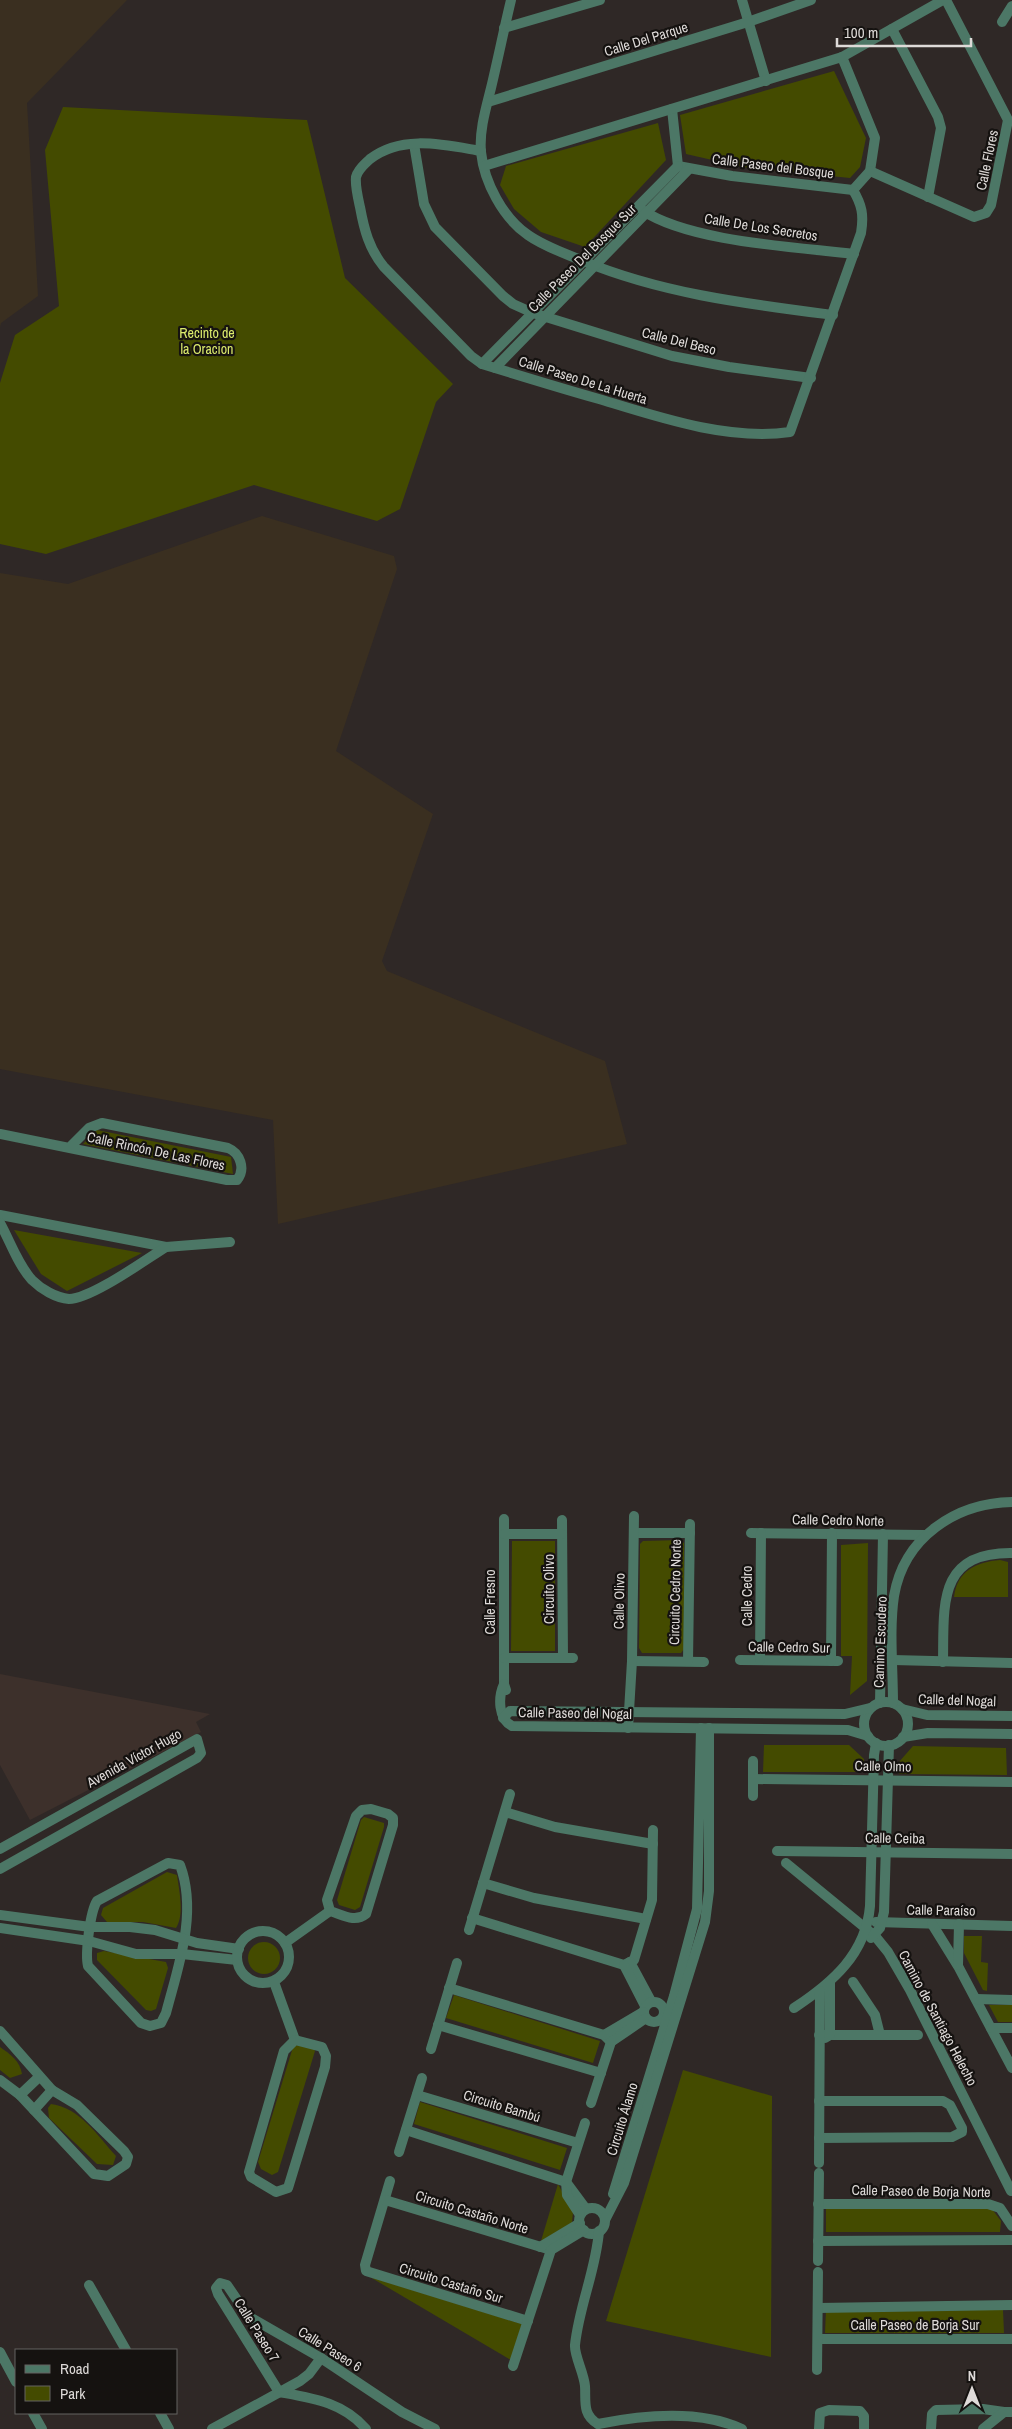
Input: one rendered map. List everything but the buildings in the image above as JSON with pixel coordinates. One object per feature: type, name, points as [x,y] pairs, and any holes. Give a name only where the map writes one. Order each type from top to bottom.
[{"type":"street","points":[[511,0],[488,102],[481,151],[484,166],[495,195],[515,224],[543,244],[589,264],[701,297],[833,315]]},
{"type":"street","points":[[504,28],[600,0]]},
{"type":"street","points":[[742,0],[766,81]]},
{"type":"street","name":"Calle Del Parque","points":[[488,102],[748,22],[811,0]]},
{"type":"street","points":[[484,166],[842,57],[944,0]]},
{"type":"street","name":"Calle Flores","points":[[870,172],[974,217],[986,213],[991,205],[1008,126],[1004,109],[944,0]]},
{"type":"street","points":[[1002,22],[1012,6]]},
{"type":"street","points":[[892,29],[938,117],[941,128],[928,196]]},
{"type":"street","points":[[842,57],[874,132],[875,145],[870,172],[853,190]]},
{"type":"street","points":[[672,109],[678,166]]},
{"type":"street","name":"Calle Paseo De La Huerta","points":[[481,151],[434,143],[393,146],[383,150],[366,162],[357,174],[357,192],[368,240],[376,258],[471,356],[482,364],[678,422],[704,427],[774,434],[790,432],[854,254],[864,215],[862,205],[853,190]]},
{"type":"street","name":"Calle Del Beso","points":[[414,144],[424,204],[435,228],[513,304],[533,313],[672,356],[729,367],[811,378]]},
{"type":"street","name":"Calle Paseo del Bosque","points":[[678,166],[732,176],[853,190]]},
{"type":"street","name":"Calle Paseo Del Bosque Sur","points":[[495,368],[545,316],[637,207],[678,166]]},
{"type":"street","name":"Calle Paseo Del Bosque Sur","points":[[482,364],[533,313],[646,213],[690,168]]},
{"type":"street","name":"Calle De Los Secretos","points":[[637,207],[672,224],[715,236],[854,254]]},
{"type":"street","name":"Calle Rincón De Las Flores","points":[[0,1134],[226,1180],[237,1180],[241,1170],[236,1152],[228,1148],[102,1123],[89,1128],[70,1147]]},
{"type":"street","points":[[0,1215],[166,1248],[230,1242]]},
{"type":"street","points":[[0,1224],[31,1279],[56,1296],[67,1299],[83,1296],[91,1292],[166,1248]]},
{"type":"street","name":"Camino Escudero","points":[[892,1703],[893,1608],[897,1585],[908,1559],[925,1535],[942,1521],[969,1508],[1012,1502]]},
{"type":"street","name":"Calle Olivo","points":[[631,1728],[634,1689],[632,1686],[632,1661],[634,1516]]},
{"type":"street","name":"Calle Fresno","points":[[504,1519],[504,1684],[507,1715]]},
{"type":"street","name":"Circuito Olivo","points":[[504,1658],[568,1658],[562,1520]]},
{"type":"street","name":"Circuito Cedro Norte","points":[[634,1534],[690,1529],[688,1661]]},
{"type":"street","name":"Calle Cedro Norte","points":[[756,1533],[925,1535]]},
{"type":"street","name":"Calle Cedro","points":[[756,1533],[760,1660]]},
{"type":"street","name":"Calle Cedro Sur","points":[[740,1660],[834,1661],[832,1533]]},
{"type":"street","points":[[504,1534],[562,1534]]},
{"type":"street","name":"Camino Escudero","points":[[880,1703],[883,1534]]},
{"type":"street","points":[[943,1662],[944,1608],[951,1582],[966,1564],[982,1555],[1012,1553]]},
{"type":"street","points":[[893,1660],[1012,1663]]},
{"type":"street","points":[[632,1661],[704,1662]]},
{"type":"street","points":[[794,2008],[830,1982],[860,1946],[870,1929],[874,1779],[872,1740],[864,1720],[870,1708],[880,1703],[892,1703],[902,1709],[907,1722],[904,1737]]},
{"type":"street","name":"Calle Paseo del Nogal","points":[[870,1708],[846,1714],[632,1711],[507,1715],[512,1726],[848,1730],[872,1740]]},
{"type":"street","name":"Calle del Nogal","points":[[902,1709],[927,1715],[1012,1716]]},
{"type":"street","name":"Circuito Álamo","points":[[603,2216],[624,2183],[685,1989],[707,1908],[704,1849],[705,1728]]},
{"type":"street","points":[[872,1740],[889,1745],[904,1737],[928,1733],[1012,1734]]},
{"type":"street","name":"Avenida Víctor Hugo","points":[[0,1849],[197,1739],[201,1753],[197,1758],[47,1844],[0,1868]]},
{"type":"street","points":[[882,1923],[889,1745]]},
{"type":"street","points":[[753,1761],[753,1796]]},
{"type":"street","name":"Calle Olmo","points":[[753,1779],[1012,1782]]},
{"type":"street","points":[[468,1930],[510,1794]]},
{"type":"street","points":[[371,1809],[388,1814],[393,1818],[394,1825],[366,1914],[354,1920],[330,1911],[327,1900],[356,1816],[362,1810],[371,1809]]},
{"type":"street","points":[[505,1812],[555,1827],[653,1844]]},
{"type":"street","points":[[38,1828],[47,1844]]},
{"type":"street","points":[[472,1918],[627,1964],[634,1960],[652,1900],[653,1830]]},
{"type":"street","name":"Circuito Álamo","points":[[603,2216],[616,2187],[674,1996],[697,1909],[704,1849]]},
{"type":"street","name":"Calle Ceiba","points":[[777,1850],[1012,1854]]},
{"type":"street","points":[[168,1863],[180,1865],[187,1894],[184,1939],[182,1954],[166,2013],[161,2023],[150,2026],[140,2023],[88,1966],[86,1960],[90,1927],[97,1901],[168,1863]]},
{"type":"street","name":"Camino de Santiago Helecho","points":[[786,1863],[870,1929],[888,1952],[910,1990],[1011,2191]]},
{"type":"street","points":[[483,1883],[534,1898],[646,1919]]},
{"type":"street","points":[[285,1943],[330,1911]]},
{"type":"street","points":[[0,1915],[90,1927],[130,1927],[155,1930],[184,1939],[239,1949]]},
{"type":"street","points":[[13,1930],[15,1917]]},
{"type":"street","name":"Calle Paraíso","points":[[870,1929],[882,1923],[1012,1926]]},
{"type":"street","points":[[932,1924],[958,1966],[1012,2068]]},
{"type":"street","points":[[958,1966],[959,1924]]},
{"type":"street","points":[[0,1928],[89,1941],[136,1954],[182,1954],[237,1960]]},
{"type":"street","points":[[256,1932],[272,1933],[285,1943],[289,1950],[289,1965],[286,1972],[274,1982],[266,1984],[250,1980],[240,1969],[237,1960],[239,1949],[248,1936],[256,1932]]},
{"type":"street","points":[[431,2049],[457,1963]]},
{"type":"street","points":[[627,1964],[649,2008],[651,2021],[658,2021]]},
{"type":"street","points":[[274,1982],[295,2040]]},
{"type":"street","points":[[830,1982],[830,2034]]},
{"type":"street","points":[[853,1982],[875,2015],[880,2035]]},
{"type":"street","points":[[449,1988],[607,2039]]},
{"type":"street","points":[[591,2103],[601,2073],[607,2039],[649,2008],[685,1989]]},
{"type":"street","points":[[818,2261],[820,1991]]},
{"type":"street","points":[[976,1999],[1012,2000]]},
{"type":"street","points":[[649,2008],[664,2013],[658,2021]]},
{"type":"street","points":[[658,2021],[667,2046]]},
{"type":"street","points":[[438,2025],[601,2073]]},
{"type":"street","points":[[991,2028],[1012,2028]]},
{"type":"street","points":[[0,2031],[52,2090],[77,2105],[124,2151],[128,2157],[126,2164],[108,2176],[94,2174],[20,2095],[0,2080]]},
{"type":"street","points":[[819,2038],[830,2034],[918,2035]]},
{"type":"street","points":[[295,2040],[322,2048],[326,2056],[325,2067],[288,2188],[276,2192],[251,2177],[249,2172],[284,2051],[295,2040]]},
{"type":"street","points":[[20,2095],[39,2076]]},
{"type":"street","points":[[399,2152],[422,2078]]},
{"type":"street","points":[[34,2110],[52,2090]]},
{"type":"street","name":"Circuito Bambú","points":[[417,2094],[578,2143]]},
{"type":"street","points":[[819,2101],[943,2101],[950,2105],[962,2128],[962,2132],[952,2137],[819,2138]]},
{"type":"street","points":[[585,2123],[566,2182],[582,2220],[591,2233],[599,2231]]},
{"type":"street","points":[[406,2130],[566,2182]]},
{"type":"street","points":[[385,2200],[390,2181]]},
{"type":"street","name":"Circuito Castaño Norte","points":[[385,2200],[551,2250]]},
{"type":"street","name":"Circuito Castaño Sur","points":[[385,2200],[365,2265],[366,2271],[528,2321]]},
{"type":"street","name":"Calle Paseo de Borja Norte","points":[[818,2204],[988,2204],[1000,2208],[1012,2226]]},
{"type":"street","points":[[514,2366],[551,2250],[594,2208],[603,2216],[599,2231],[598,2249],[575,2347],[584,2371],[588,2415],[597,2426],[649,2417],[685,2416],[742,2429]]},
{"type":"street","points":[[540,2247],[582,2220]]},
{"type":"street","points":[[818,2241],[1012,2240]]},
{"type":"street","points":[[817,2370],[818,2272]]},
{"type":"street","name":"Calle Paseo 6","points":[[220,2283],[227,2285],[248,2316],[321,2358],[402,2412],[435,2429]]},
{"type":"street","name":"Calle Paseo 7","points":[[220,2283],[216,2288],[218,2294],[279,2392]]},
{"type":"street","points":[[89,2285],[125,2349]]},
{"type":"street","name":"Calle Paseo de Borja Sur","points":[[818,2308],[1012,2305]]},
{"type":"street","points":[[237,2324],[248,2316]]},
{"type":"street","name":"Calle Paseo de Borja Sur","points":[[818,2339],[1012,2339]]},
{"type":"street","points":[[0,2352],[15,2380]]},
{"type":"street","points":[[212,2429],[309,2374],[321,2358]]},
{"type":"street","points":[[279,2392],[331,2403],[352,2415],[366,2429]]},
{"type":"street","points":[[931,2429],[932,2414],[936,2410],[983,2409],[1008,2412]]},
{"type":"street","points":[[819,2429],[820,2413],[829,2410],[860,2411],[864,2416],[864,2429]]},
{"type":"street","points":[[983,2429],[1008,2412]]},
{"type":"street","points":[[34,2414],[42,2429]]},
{"type":"street","points":[[161,2414],[169,2429]]},
{"type":"shaded area","points":[[0,0],[127,0],[27,103],[38,296],[1,323],[0,327]]},
{"type":"shaded area","points":[[262,516],[394,556],[397,569],[336,751],[433,814],[382,961],[387,971],[605,1061],[627,1144],[278,1224],[273,1120],[0,1069],[0,573],[68,584]]},
{"type":"shaded area","points":[[0,1674],[210,1714],[196,1722],[201,1732],[30,1820],[0,1765]]},
{"type":"green space","points":[[834,71],[866,138],[860,167],[850,178],[743,167],[686,154],[680,115]]},
{"type":"green space","name":"Recinto de la Oracion","points":[[63,107],[307,120],[345,278],[453,384],[436,402],[400,509],[377,521],[254,485],[46,554],[0,544],[0,383],[15,335],[59,306],[45,150]]},
{"type":"green space","points":[[658,123],[666,160],[585,247],[541,232],[514,209],[500,185],[506,166]]},
{"type":"green space","points":[[97,1130],[231,1157],[233,1174],[83,1144]]},
{"type":"green space","points":[[14,1230],[142,1253],[67,1291],[41,1274]]},
{"type":"green space","points":[[681,1540],[684,1543],[684,1649],[681,1653],[642,1653],[639,1648],[640,1544],[643,1541]]},
{"type":"green space","points":[[512,1541],[555,1541],[555,1651],[511,1651]]},
{"type":"green space","points":[[868,1543],[867,1681],[850,1695],[852,1656],[841,1656],[841,1545]]},
{"type":"green space","points":[[1000,1560],[1008,1562],[1008,1597],[954,1597],[959,1581],[964,1574],[983,1563]]},
{"type":"green space","points":[[764,1745],[849,1745],[864,1759],[864,1772],[763,1772]]},
{"type":"green space","points":[[913,1746],[1006,1748],[1007,1775],[899,1774],[899,1762]]},
{"type":"green space","points":[[364,1817],[384,1823],[384,1827],[360,1907],[355,1910],[339,1905],[337,1900],[361,1820]]},
{"type":"green space","points":[[167,1872],[177,1875],[181,1909],[179,1923],[176,1928],[143,1922],[107,1922],[101,1915],[103,1908]]},
{"type":"green space","points":[[964,1936],[982,1936],[981,1962],[988,1963],[987,1991],[983,1990],[964,1953]]},
{"type":"green space","points":[[264,1942],[270,1943],[275,1947],[279,1952],[279,1964],[275,1969],[270,1973],[264,1974],[258,1973],[253,1969],[249,1964],[248,1958],[249,1952],[253,1947],[258,1943]]},
{"type":"green space","points":[[104,1951],[166,1962],[168,1968],[156,2009],[146,2010],[97,1960],[97,1953]]},
{"type":"green space","points":[[454,1995],[600,2041],[593,2063],[446,2018]]},
{"type":"green space","points":[[989,2005],[1012,2005],[1012,2022],[998,2022]]},
{"type":"green space","points":[[297,2045],[313,2048],[315,2051],[278,2172],[272,2175],[261,2169],[258,2162],[293,2047]]},
{"type":"green space","points":[[0,2047],[17,2062],[22,2074],[10,2078],[0,2070]]},
{"type":"green space","points":[[683,2070],[772,2096],[771,2357],[606,2321]]},
{"type":"green space","points":[[420,2102],[567,2148],[560,2170],[414,2124]]},
{"type":"green space","points":[[51,2104],[71,2111],[95,2131],[116,2156],[113,2165],[97,2164],[49,2118],[48,2108]]},
{"type":"green space","points":[[558,2184],[573,2212],[572,2223],[541,2241]]},
{"type":"green space","points":[[826,2209],[992,2209],[1001,2221],[1000,2232],[826,2232]]},
{"type":"green space","points":[[370,2277],[522,2324],[511,2360]]},
{"type":"green space","points":[[826,2310],[1003,2310],[1004,2333],[825,2333]]}]
